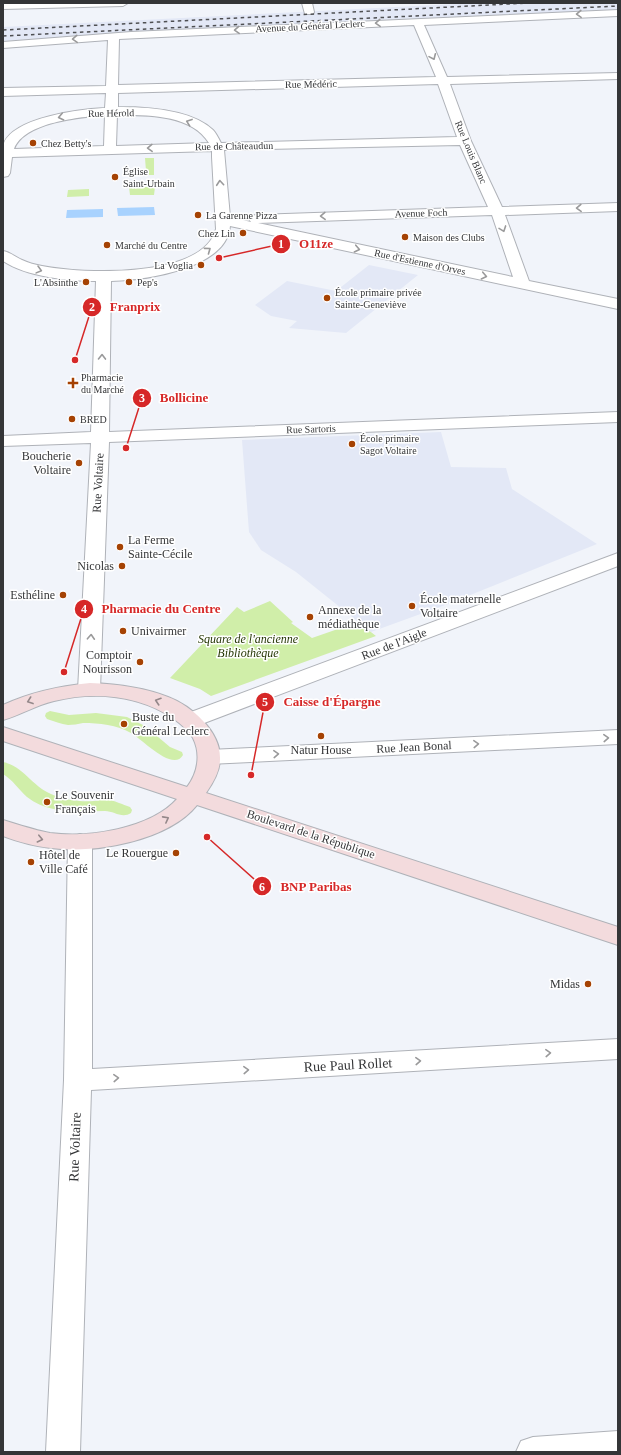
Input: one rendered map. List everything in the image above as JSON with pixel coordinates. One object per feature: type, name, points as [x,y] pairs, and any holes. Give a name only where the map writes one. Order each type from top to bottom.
[{"type":"main road","points":[[3,713],[41,697],[65,692],[89,690],[128,692],[163,702],[192,720],[204,737],[209,757],[206,774],[194,796],[171,816],[147,828],[115,838],[80,842],[45,841],[14,833],[3,828]]},
{"type":"main road","name":"Boulevard de la République","points":[[3,734],[618,936]]},
{"type":"street","points":[[3,6],[123,3]]},
{"type":"street","name":"Avenue du Général Leclerc","points":[[3,44],[114,36],[618,13]]},
{"type":"street","name":"Rue Louis Blanc","points":[[417,21],[443,81],[465,141],[497,211],[523,284]]},
{"type":"street","points":[[110,149],[114,36]]},
{"type":"street","name":"Rue Médéric","points":[[3,92],[618,76]]},
{"type":"street","name":"Rue Hérold","points":[[3,173],[5,153],[11,142],[19,134],[40,123],[77,114],[112,111],[159,114],[191,122],[210,133],[217,147]]},
{"type":"street","name":"Rue de Châteaudun","points":[[5,153],[110,149],[465,141]]},
{"type":"street","points":[[3,255],[18,264],[49,272],[104,277],[154,272],[184,264],[201,256],[215,246],[224,230],[217,147]]},
{"type":"street","name":"Avenue Foch","points":[[223,220],[618,207]]},
{"type":"street","points":[[277,232],[273,226],[276,221],[287,218]]},
{"type":"street","name":"Rue d'Estienne d'Orves","points":[[223,220],[618,304]]},
{"type":"street","name":"Rue Voltaire","points":[[89,690],[100,438],[104,277]]},
{"type":"street","name":"Rue Sartoris","points":[[3,441],[618,417]]},
{"type":"street","name":"Rue de l'Aigle","points":[[192,720],[618,559]]},
{"type":"street","name":"Rue Jean Bonal","points":[[209,757],[618,737]]},
{"type":"street","name":"Rue Voltaire","points":[[64,1452],[78,1080],[80,842]]},
{"type":"street","name":"Rue Paul Rollet","points":[[78,1080],[618,1049]]},
{"type":"street","points":[[533,1452],[618,1446]]},
{"type":"shaded area","points":[[475,3],[618,3],[618,10],[353,21],[3,41],[3,27]]},
{"type":"shaded area","name":"École primaire privée Sainte-Geneviève","points":[[369,265],[418,275],[346,333],[289,328],[297,321],[271,316],[255,305],[287,281],[336,291]]},
{"type":"shaded area","points":[[441,432],[451,467],[506,468],[512,489],[597,544],[448,604],[371,632],[296,572],[261,550],[249,532],[242,440]]},
{"type":"green space","points":[[145,158],[154,158],[154,175],[140,175],[140,171],[146,171]]},
{"type":"green space","points":[[129,187],[155,187],[154,195],[130,195]]},
{"type":"green space","points":[[89,189],[89,196],[67,197],[68,190]]},
{"type":"green space","name":"Square de l'ancienne Bibliothèque","points":[[270,601],[293,622],[291,623],[312,638],[358,622],[376,636],[211,696],[200,689],[170,678],[237,607],[244,612]]},
{"type":"green space","points":[[50,711],[69,715],[96,713],[127,717],[145,726],[170,747],[182,752],[183,755],[178,759],[172,760],[157,753],[126,730],[114,726],[89,723],[68,725],[47,719],[45,716],[46,713]]},
{"type":"green space","points":[[3,762],[10,764],[38,786],[56,796],[83,801],[109,800],[130,807],[132,810],[131,813],[128,815],[121,815],[108,811],[64,811],[45,807],[27,797],[10,779],[3,774]]},
{"type":"water","points":[[154,207],[155,215],[118,216],[117,208]]},
{"type":"water","points":[[103,209],[103,217],[66,218],[67,210]]},
{"type":"railway","points":[[3,30],[528,3]]},
{"type":"railway","points":[[3,36],[618,6]]},
{"type":"place","name":"Chez Betty's","points":[[33,143]]},
{"type":"place","name":"Église Saint-Urbain","points":[[115,177]]},
{"type":"place","name":"La Garenne Pizza","points":[[198,215]]},
{"type":"place","name":"Chez Lin","points":[[243,233]]},
{"type":"place","name":"Maison des Clubs","points":[[405,237]]},
{"type":"place","name":"Marché du Centre","points":[[107,245]]},
{"type":"place","name":"O11ze","points":[[219,258]]},
{"type":"place","name":"La Voglia","points":[[201,265]]},
{"type":"place","name":"L'Absinthe","points":[[86,282]]},
{"type":"place","name":"Pep's","points":[[129,282]]},
{"type":"place","name":"École primaire privée Sainte-Geneviève","points":[[327,298]]},
{"type":"place","name":"Franprix","points":[[75,360]]},
{"type":"place","name":"Pharmacie du Marché","points":[[73,383]]},
{"type":"place","name":"BRED","points":[[72,419]]},
{"type":"place","name":"École primaire Sagot Voltaire","points":[[352,444]]},
{"type":"place","name":"Bollicine","points":[[126,448]]},
{"type":"place","name":"Boucherie Voltaire","points":[[79,463]]},
{"type":"place","name":"La Ferme Sainte-Cécile","points":[[120,547]]},
{"type":"place","name":"Nicolas","points":[[122,566]]},
{"type":"place","name":"Esthéline","points":[[63,595]]},
{"type":"place","name":"École maternelle Voltaire","points":[[412,606]]},
{"type":"place","name":"Annexe de la médiathèque","points":[[310,617]]},
{"type":"place","name":"Univairmer","points":[[123,631]]},
{"type":"place","name":"Comptoir Nourisson","points":[[140,662]]},
{"type":"place","name":"Pharmacie du Centre","points":[[64,672]]},
{"type":"place","name":"Buste du Général Leclerc","points":[[124,724]]},
{"type":"place","name":"Natur House","points":[[321,736]]},
{"type":"place","name":"Caisse d'Épargne","points":[[251,775]]},
{"type":"place","name":"Le Souvenir Français","points":[[47,802]]},
{"type":"place","name":"BNP Paribas","points":[[207,837]]},
{"type":"place","name":"Le Rouergue","points":[[176,853]]},
{"type":"place","name":"Hôtel de Ville Café","points":[[31,862]]},
{"type":"place","name":"Midas","points":[[588,984]]}]
